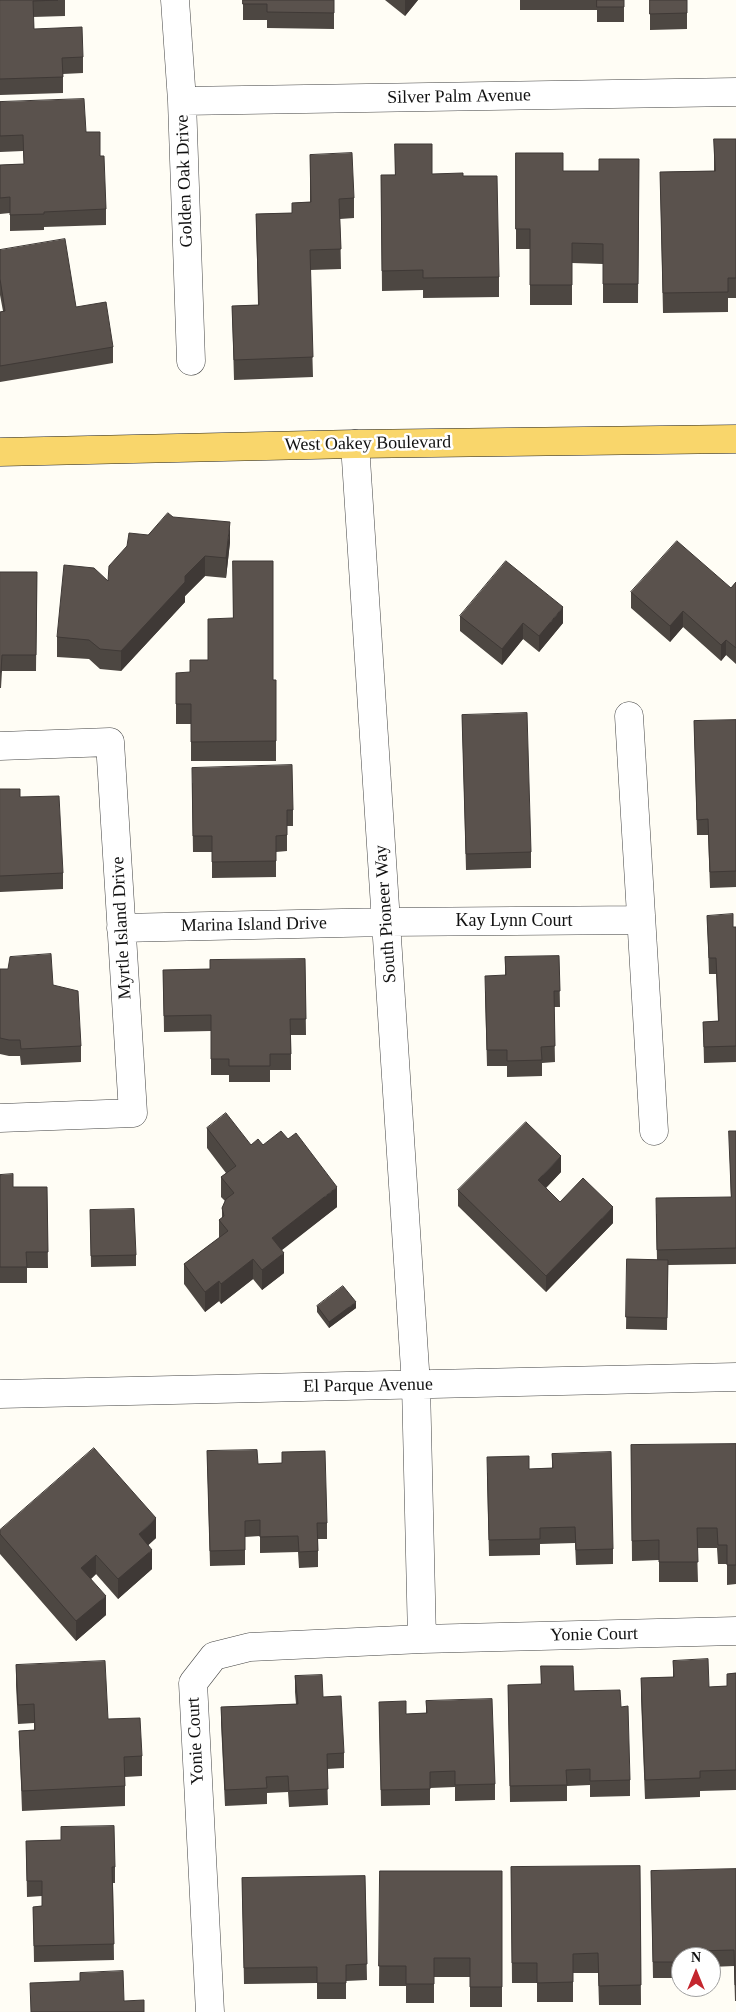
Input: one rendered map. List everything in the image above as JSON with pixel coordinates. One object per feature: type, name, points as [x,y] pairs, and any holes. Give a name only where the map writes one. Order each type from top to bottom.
[{"type":"main road","name":"West Oakey Boulevard","points":[[0,452],[355,444],[736,439]]},
{"type":"street","name":"Golden Oak Drive","points":[[175,0],[182,101],[191,361]]},
{"type":"street","name":"Silver Palm Avenue","points":[[182,101],[736,92]]},
{"type":"street","name":"South Pioneer Way","points":[[355,444],[416,1384]]},
{"type":"street","points":[[629,716],[654,1131]]},
{"type":"street","name":"Myrtle Island Drive","points":[[0,746],[110,742],[133,1113],[0,1118]]},
{"type":"street","name":"Kay Lynn Court","points":[[386,922],[641,920]]},
{"type":"street","name":"Marina Island Drive","points":[[121,928],[386,922]]},
{"type":"street","name":"El Parque Avenue","points":[[0,1394],[736,1377]]},
{"type":"street","points":[[416,1384],[422,1639]]},
{"type":"street","name":"Yonie Court","points":[[210,2012],[193,1683],[214,1656],[250,1647],[422,1639],[736,1631]]},
{"type":"building","points":[[0,0],[58,0],[33,1],[34,29],[82,27],[83,57],[62,58],[63,77],[0,79]]},
{"type":"building","points":[[243,0],[334,0],[334,13],[267,12],[267,4],[243,4]]},
{"type":"building","points":[[597,0],[624,0],[624,7],[597,7]]},
{"type":"building","points":[[650,0],[687,0],[687,13],[650,14]]},
{"type":"building","points":[[84,99],[86,132],[100,132],[100,156],[104,156],[106,209],[10,215],[10,197],[0,198],[0,165],[24,164],[23,135],[0,136],[0,102]]},
{"type":"building","points":[[714,139],[736,139],[736,278],[728,278],[728,292],[663,293],[660,172],[715,171]]},
{"type":"building","points":[[395,144],[432,144],[432,174],[463,173],[463,176],[497,176],[499,277],[423,278],[423,270],[382,271],[381,175],[395,175]]},
{"type":"building","points":[[352,153],[354,198],[339,199],[341,249],[310,250],[313,357],[234,360],[232,306],[259,305],[256,214],[292,213],[292,203],[311,202],[310,155]]},
{"type":"building","points":[[516,153],[563,153],[563,171],[599,171],[599,159],[639,159],[638,284],[603,284],[603,244],[572,243],[572,285],[530,285],[530,229],[516,229]]},
{"type":"building","points":[[65,239],[76,307],[106,302],[113,347],[0,366],[0,312],[5,311],[0,279],[0,250]]},
{"type":"building","points":[[168,513],[173,517],[230,522],[226,558],[205,556],[185,576],[185,582],[121,651],[100,649],[89,640],[57,637],[64,565],[94,568],[108,581],[109,566],[127,546],[129,533],[148,535]]},
{"type":"building","points":[[677,541],[731,588],[736,582],[736,648],[726,640],[721,645],[683,611],[670,626],[631,592]]},
{"type":"building","points":[[233,561],[273,561],[273,680],[276,680],[276,741],[191,742],[191,704],[176,704],[176,673],[190,672],[190,660],[208,660],[208,619],[233,618]]},
{"type":"building","points":[[506,561],[563,607],[539,636],[523,623],[502,649],[460,616]]},
{"type":"building","points":[[0,572],[37,572],[36,655],[2,655],[1,672],[0,672]]},
{"type":"building","points":[[527,713],[531,852],[466,854],[462,715]]},
{"type":"building","points":[[736,720],[736,871],[710,872],[708,819],[697,820],[694,721]]},
{"type":"building","points":[[292,765],[293,810],[287,810],[287,835],[276,836],[276,861],[212,862],[212,836],[193,836],[192,768]]},
{"type":"building","points":[[0,789],[20,789],[20,797],[59,796],[63,873],[0,876]]},
{"type":"building","points":[[733,914],[733,927],[736,927],[736,1046],[704,1047],[703,1022],[719,1021],[716,958],[709,958],[707,916]]},
{"type":"building","points":[[51,954],[53,985],[78,991],[81,1046],[21,1049],[20,1040],[0,1038],[0,969],[8,969],[10,957]]},
{"type":"building","points":[[559,956],[560,991],[554,991],[555,1046],[541,1047],[542,1060],[507,1061],[507,1050],[487,1050],[485,976],[506,975],[505,957]]},
{"type":"building","points":[[305,959],[306,1019],[290,1019],[291,1054],[270,1054],[270,1066],[229,1066],[229,1059],[211,1059],[211,1015],[164,1016],[163,970],[210,969],[210,960]]},
{"type":"building","points":[[226,1113],[251,1145],[258,1139],[263,1145],[281,1131],[288,1139],[296,1133],[337,1187],[272,1238],[284,1253],[262,1270],[253,1259],[221,1284],[219,1281],[205,1292],[184,1264],[228,1231],[219,1220],[224,1216],[222,1208],[226,1199],[234,1193],[221,1177],[236,1166],[207,1128]]},
{"type":"building","points":[[526,1122],[561,1156],[538,1180],[560,1202],[583,1178],[613,1207],[546,1276],[458,1190]]},
{"type":"building","points":[[729,1131],[736,1131],[736,1248],[657,1250],[656,1198],[731,1197]]},
{"type":"building","points":[[13,1174],[13,1187],[47,1187],[48,1252],[26,1252],[27,1267],[0,1267],[0,1175]]},
{"type":"building","points":[[134,1209],[136,1255],[91,1256],[90,1210]]},
{"type":"building","points":[[627,1259],[668,1260],[667,1318],[626,1317]]},
{"type":"building","points":[[343,1286],[356,1302],[329,1322],[317,1306]]},
{"type":"building","points":[[736,1444],[736,1565],[727,1565],[727,1545],[718,1545],[717,1528],[697,1528],[698,1562],[659,1562],[659,1540],[632,1541],[631,1445]]},
{"type":"building","points":[[94,1448],[156,1518],[139,1534],[152,1550],[118,1579],[96,1555],[81,1568],[106,1596],[76,1621],[0,1534],[0,1530]]},
{"type":"building","points":[[257,1450],[258,1464],[282,1463],[282,1452],[325,1451],[327,1523],[317,1523],[318,1551],[299,1552],[298,1536],[260,1537],[260,1520],[245,1521],[245,1550],[210,1551],[207,1451]]},
{"type":"building","points":[[611,1452],[613,1549],[576,1550],[575,1527],[540,1528],[540,1539],[489,1540],[487,1457],[529,1456],[529,1469],[553,1468],[552,1454]]},
{"type":"building","points":[[708,1659],[709,1687],[727,1686],[727,1674],[736,1673],[736,1770],[700,1771],[700,1778],[645,1780],[641,1678],[674,1677],[673,1661]]},
{"type":"building","points":[[105,1661],[108,1719],[140,1718],[142,1756],[124,1757],[125,1786],[22,1791],[19,1731],[35,1730],[34,1704],[18,1705],[16,1665]]},
{"type":"building","points":[[541,1666],[573,1666],[574,1691],[620,1690],[621,1707],[628,1706],[630,1780],[590,1781],[590,1769],[566,1770],[567,1785],[510,1786],[508,1685],[541,1684]]},
{"type":"building","points":[[322,1675],[323,1697],[341,1696],[344,1753],[327,1754],[328,1789],[289,1791],[288,1776],[266,1777],[267,1788],[225,1790],[221,1707],[298,1704],[295,1676]]},
{"type":"building","points":[[492,1699],[495,1784],[455,1785],[455,1771],[430,1772],[430,1789],[381,1790],[379,1702],[406,1701],[406,1714],[427,1713],[426,1701]]},
{"type":"building","points":[[114,1826],[115,1867],[112,1867],[114,1944],[34,1946],[33,1907],[42,1906],[42,1881],[27,1881],[26,1841],[61,1840],[61,1827]]},
{"type":"building","points":[[640,1866],[641,1985],[599,1986],[598,1953],[573,1954],[573,1982],[537,1983],[537,1963],[512,1963],[511,1867]]},
{"type":"building","points":[[736,1869],[736,1985],[734,1950],[721,1950],[721,1947],[671,1947],[671,1962],[653,1962],[651,1871]]},
{"type":"building","points":[[380,1871],[502,1871],[502,1987],[470,1987],[470,1958],[434,1958],[434,1984],[406,1984],[406,1966],[379,1966]]},
{"type":"building","points":[[365,1876],[367,1964],[346,1965],[346,1983],[317,1983],[317,1967],[244,1968],[242,1878]]},
{"type":"building","points":[[123,1971],[124,2001],[144,2000],[144,2012],[31,2012],[30,1983],[80,1981],[80,1973]]}]
